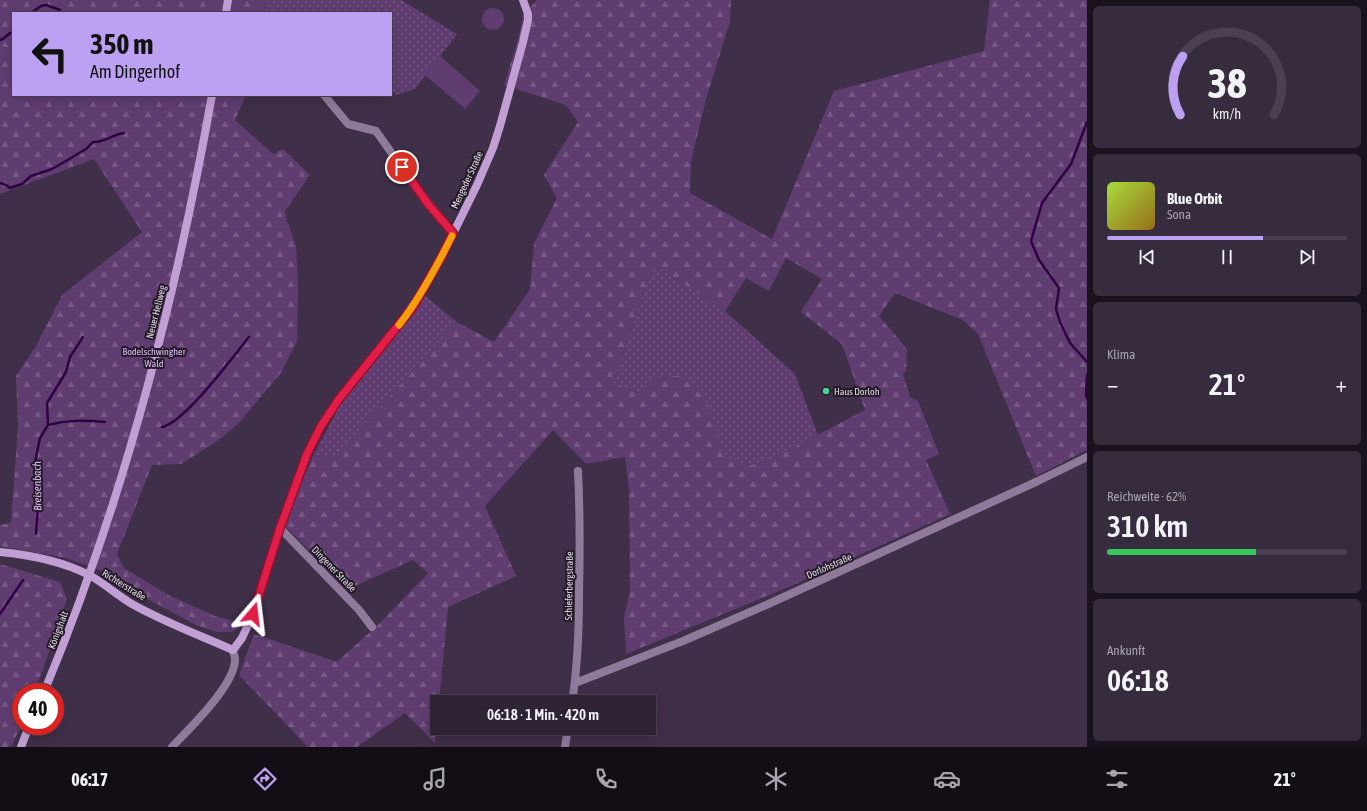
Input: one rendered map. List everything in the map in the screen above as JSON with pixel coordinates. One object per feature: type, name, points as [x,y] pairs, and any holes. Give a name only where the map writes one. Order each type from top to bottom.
[{"type":"street","points":[[226,12],[228,0]]},
{"type":"street","name":"Mengeder Straße","points":[[232,650],[242,638],[253,614],[280,528],[307,454],[321,426],[342,394],[413,307],[442,256],[477,185],[493,148],[500,126],[528,20],[528,14],[523,0]]},
{"type":"street","name":"Neuer Hellweg","points":[[89,575],[123,470],[178,267],[212,96]]},
{"type":"street","points":[[325,96],[348,124],[374,130],[378,133],[417,190],[453,233]]},
{"type":"street","name":"Dorlohstraße","points":[[575,683],[683,641],[771,603],[1038,481],[1087,457]]},
{"type":"street","name":"Schieferbergstraße","points":[[573,695],[578,652],[580,562],[578,471]]},
{"type":"street","name":"Dingener Straße","points":[[280,528],[359,610],[372,627]]},
{"type":"street","name":"Richterstraße","points":[[0,552],[54,562],[89,575],[132,604],[232,650]]},
{"type":"street","name":"Königshalt","points":[[47,683],[89,575]]},
{"type":"street","points":[[172,747],[210,708],[225,684],[232,672],[235,659],[232,650]]},
{"type":"street","points":[[21,747],[26,735]]},
{"type":"street","points":[[565,747],[567,735]]},
{"type":"green space","name":"Bodelschwingher Wald","points":[[0,0],[266,0],[264,12],[12,12],[12,96],[246,96],[235,120],[273,154],[283,149],[310,175],[285,211],[296,246],[298,286],[297,341],[281,373],[238,424],[216,442],[181,464],[152,465],[117,554],[124,568],[170,596],[215,616],[237,622],[240,627],[232,632],[217,632],[196,625],[140,595],[109,573],[66,558],[0,546],[0,525],[11,523],[18,426],[16,376],[36,346],[62,295],[142,232],[94,159],[0,194]]},
{"type":"green space","points":[[266,0],[401,0],[457,34],[415,89],[396,95],[392,91],[392,12],[264,12]]},
{"type":"green space","points":[[537,0],[731,0],[730,21],[706,99],[691,162],[690,193],[772,239],[834,91],[984,51],[990,0],[1087,0],[1087,450],[1036,476],[978,334],[963,320],[895,293],[879,316],[907,349],[906,371],[903,374],[910,397],[918,401],[939,454],[926,460],[950,514],[791,586],[626,654],[624,617],[630,591],[629,491],[625,457],[586,464],[553,430],[485,506],[516,576],[448,607],[440,695],[430,695],[430,735],[435,735],[435,743],[405,713],[357,747],[308,747],[239,675],[254,634],[337,662],[380,623],[428,573],[413,560],[348,589],[285,526],[313,456],[334,458],[457,322],[494,342],[530,289],[534,243],[557,198],[544,175],[578,122],[566,105],[504,85],[519,36],[523,15]],"holes":[[[786,258],[822,279],[801,312],[842,344],[865,410],[768,461],[750,465],[731,461],[723,453],[707,403],[692,383],[679,376],[663,376],[649,381],[640,393],[613,383],[647,282],[655,265],[725,311],[746,278],[769,291]]]},
{"type":"green space","points":[[493,8],[501,11],[504,19],[501,27],[493,30],[485,27],[482,19],[485,11]]},
{"type":"green space","points":[[440,56],[480,91],[465,109],[425,75]]},
{"type":"green space","points":[[655,265],[725,311],[795,374],[818,435],[768,461],[750,465],[731,461],[723,453],[715,431],[649,381],[640,393],[613,383],[647,282]]},
{"type":"green space","points":[[418,290],[457,322],[334,458],[313,456],[337,411],[331,406],[385,337]]},
{"type":"green space","points":[[0,564],[60,582],[67,599],[38,683],[12,683],[12,735],[17,735],[11,747],[0,747]]},
{"type":"waterway","points":[[32,12],[41,6],[46,5],[60,10]]},
{"type":"waterway","points":[[0,40],[12,32]]},
{"type":"waterway","points":[[1087,122],[1071,164],[1042,203],[1031,241],[1039,260],[1059,288],[1056,309],[1060,322],[1070,343],[1087,362]]},
{"type":"waterway","points":[[0,183],[10,188],[22,184],[31,176],[52,169],[66,161],[86,149],[93,142],[101,141],[124,133]]},
{"type":"waterway","points":[[48,425],[47,403],[66,372],[70,357],[83,337]]},
{"type":"waterway","name":"Breisenbach","points":[[162,427],[172,423],[195,402],[249,337]]},
{"type":"waterway","points":[[1087,375],[1087,398]]},
{"type":"waterway","name":"Breisenbach","points":[[36,534],[38,506],[35,462],[40,438],[48,425],[76,421],[105,422]]},
{"type":"waterway","name":"Breisenbach","points":[[0,614],[23,580]]},
{"type":"slow traffic","points":[[399,325],[413,307],[452,236]]},
{"type":"place","name":"Haus Dorloh","points":[[826,391]]},
{"type":"route","points":[[253,614],[280,528],[307,454],[321,426],[339,399],[413,307],[442,256],[453,233],[417,190],[402,167]]}]
